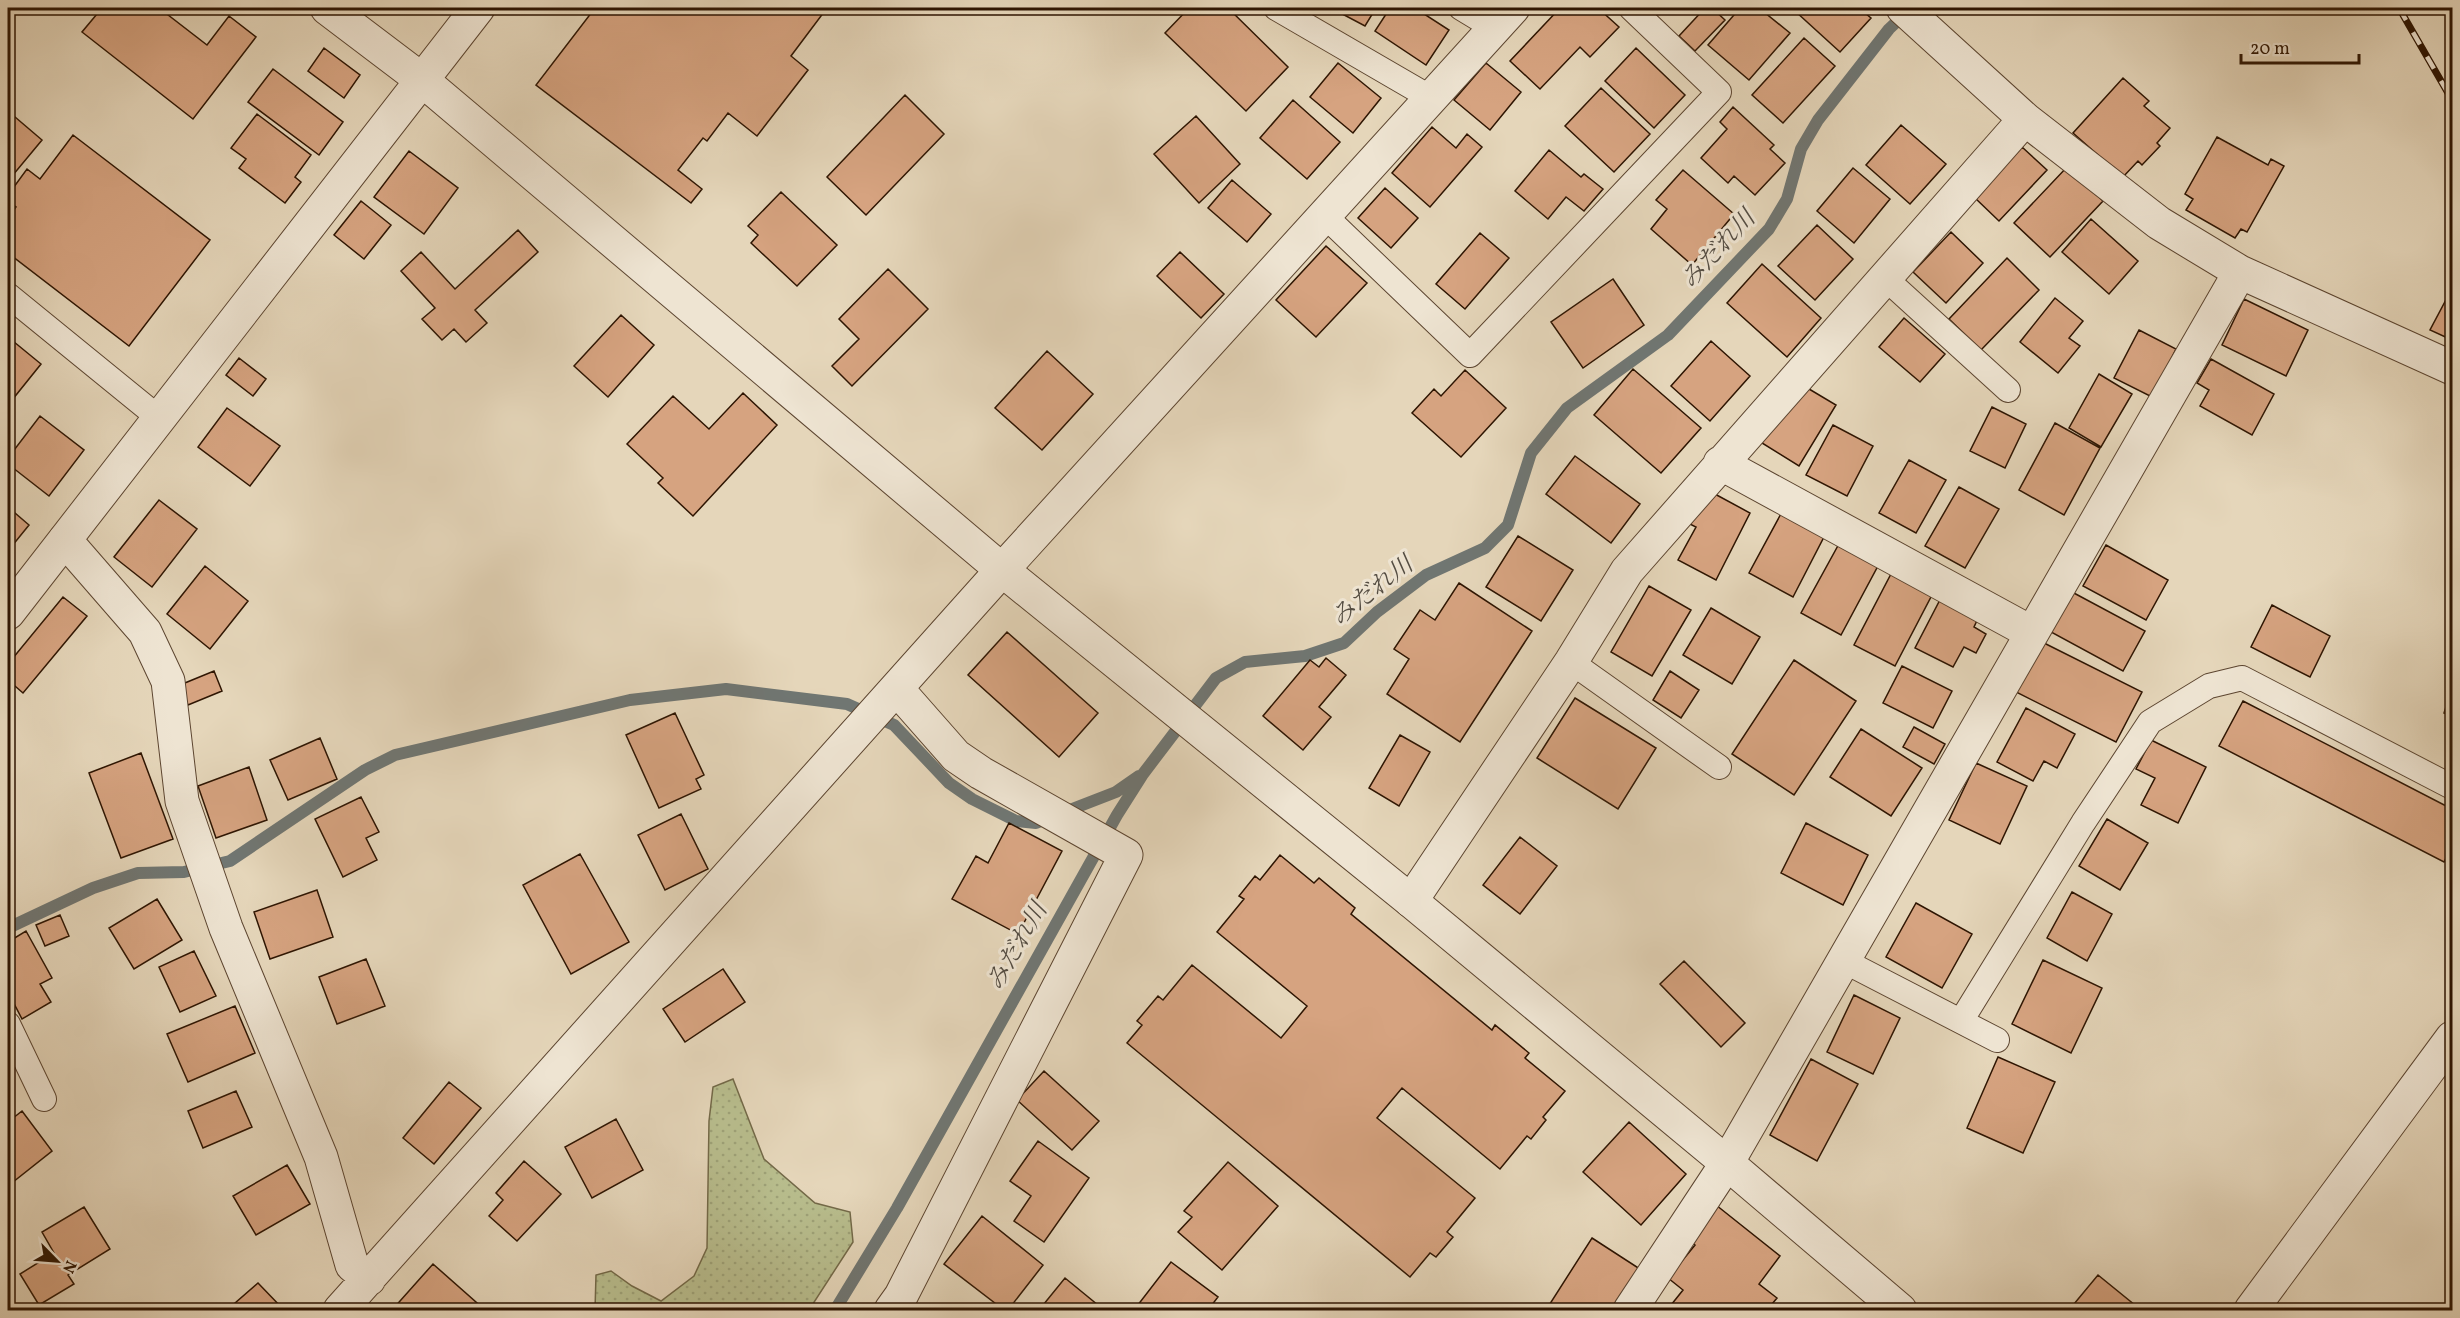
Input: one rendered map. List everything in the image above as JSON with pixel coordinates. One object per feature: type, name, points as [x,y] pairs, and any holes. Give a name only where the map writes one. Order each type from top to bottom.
[{"type":"street","points":[[327,8],[422,80],[1002,570],[1411,901],[1727,1163],[1900,1311]]},
{"type":"street","points":[[8,613],[478,8]]},
{"type":"street","points":[[1903,8],[2025,119],[2159,223],[2240,272],[2452,368]]},
{"type":"street","points":[[340,1311],[1002,570],[1503,18]]},
{"type":"street","points":[[1411,901],[1571,662],[1626,571],[2025,119]]},
{"type":"street","points":[[1630,1311],[1727,1163],[2240,272]]},
{"type":"street","points":[[1720,463],[2032,633]]},
{"type":"street","points":[[64,540],[145,632],[168,681],[182,801],[226,928],[321,1157],[352,1265],[369,1279]]},
{"type":"street","points":[[891,1311],[901,1296],[1126,855],[981,773],[956,756],[897,689]]},
{"type":"street","points":[[2251,1311],[2452,1038]]},
{"type":"lane","points":[[1276,8],[1431,98]]},
{"type":"lane","points":[[1461,8],[1503,18]]},
{"type":"lane","points":[[1324,216],[1470,354],[1719,92],[1631,8]]},
{"type":"lane","points":[[1884,278],[2008,390]]},
{"type":"lane","points":[[8,295],[159,418]]},
{"type":"lane","points":[[1571,662],[1719,767]]},
{"type":"lane","points":[[1961,1021],[2082,823],[2151,722],[2209,686],[2242,678],[2452,787]]},
{"type":"lane","points":[[1844,961],[1997,1040]]},
{"type":"lane","points":[[8,1024],[44,1099]]},
{"type":"green space","points":[[733,1079],[764,1159],[815,1203],[850,1212],[853,1242],[809,1310],[595,1310],[596,1275],[611,1271],[632,1286],[661,1301],[694,1276],[707,1248],[709,1121],[713,1087]]},
{"type":"building","points":[[102,8],[159,8],[207,45],[229,16],[256,37],[193,119],[82,32]]},
{"type":"building","points":[[410,8],[423,8],[418,14]]},
{"type":"building","points":[[595,8],[827,8],[791,56],[808,70],[757,136],[728,113],[707,141],[703,138],[678,170],[702,189],[691,203],[536,85]]},
{"type":"building","points":[[1189,8],[1228,8],[1288,67],[1246,111],[1165,33]]},
{"type":"building","points":[[1331,8],[1376,8],[1365,26]]},
{"type":"building","points":[[1390,8],[1415,8],[1449,30],[1426,65],[1375,31]]},
{"type":"building","points":[[1560,8],[1598,8],[1619,27],[1590,57],[1580,47],[1540,89],[1510,61]]},
{"type":"building","points":[[1705,8],[1712,8],[1725,20],[1695,51],[1679,36]]},
{"type":"building","points":[[1740,8],[1759,8],[1790,33],[1749,80],[1708,45]]},
{"type":"building","points":[[1798,8],[1859,8],[1871,18],[1840,52],[1795,11]]},
{"type":"building","points":[[1804,38],[1835,66],[1783,123],[1752,95]]},
{"type":"building","points":[[324,48],[360,75],[344,98],[308,71]]},
{"type":"building","points":[[1636,48],[1685,95],[1654,128],[1605,81]]},
{"type":"building","points":[[1338,63],[1381,98],[1353,133],[1310,97]]},
{"type":"building","points":[[1486,63],[1521,92],[1490,130],[1454,100]]},
{"type":"building","points":[[273,69],[343,122],[319,155],[248,102]]},
{"type":"building","points":[[2123,78],[2149,101],[2144,106],[2170,128],[2157,143],[2160,146],[2142,165],[2138,161],[2123,177],[2073,133]]},
{"type":"building","points":[[1601,88],[1650,134],[1614,172],[1565,126]]},
{"type":"building","points":[[905,95],[944,134],[866,215],[827,177]]},
{"type":"building","points":[[1293,100],[1340,142],[1307,179],[1260,138]]},
{"type":"building","points":[[1733,107],[1774,145],[1770,149],[1785,163],[1755,195],[1734,176],[1728,183],[1701,158],[1727,129],[1720,122]]},
{"type":"building","points":[[8,111],[42,140],[8,181]]},
{"type":"building","points":[[257,114],[311,155],[295,177],[301,182],[285,203],[239,168],[246,159],[231,148]]},
{"type":"building","points":[[1196,116],[1240,164],[1199,203],[1154,154]]},
{"type":"building","points":[[1901,125],[1946,164],[1910,204],[1866,165]]},
{"type":"building","points":[[1432,127],[1456,148],[1467,134],[1482,147],[1430,207],[1392,173]]},
{"type":"building","points":[[73,135],[210,240],[129,346],[8,253],[8,218],[16,207],[8,201],[8,195],[27,169],[40,179]]},
{"type":"building","points":[[2217,137],[2268,165],[2271,159],[2284,166],[2247,232],[2241,229],[2235,238],[2186,210],[2193,199],[2185,194]]},
{"type":"building","points":[[2022,147],[2047,170],[1999,221],[1974,197]]},
{"type":"building","points":[[1549,150],[1581,177],[1584,174],[1603,189],[1584,211],[1566,197],[1548,219],[1515,191]]},
{"type":"building","points":[[409,151],[458,188],[424,234],[374,197]]},
{"type":"building","points":[[2067,167],[2103,201],[2050,257],[2014,223]]},
{"type":"building","points":[[1853,168],[1890,199],[1854,243],[1817,211]]},
{"type":"building","points":[[1683,170],[1734,214],[1692,265],[1651,229],[1667,209],[1656,200]]},
{"type":"building","points":[[1232,180],[1271,214],[1247,242],[1208,208]]},
{"type":"building","points":[[1385,188],[1418,218],[1391,248],[1358,218]]},
{"type":"building","points":[[781,192],[837,245],[797,286],[751,243],[758,235],[748,226]]},
{"type":"building","points":[[361,201],[391,225],[364,259],[334,235]]},
{"type":"building","points":[[2091,219],[2138,261],[2109,294],[2062,252]]},
{"type":"building","points":[[1817,225],[1853,259],[1815,300],[1778,266]]},
{"type":"building","points":[[518,230],[538,252],[475,310],[487,323],[466,342],[454,329],[442,340],[422,319],[435,308],[401,271],[421,252],[455,289]]},
{"type":"building","points":[[1951,232],[1983,263],[1946,303],[1913,272]]},
{"type":"building","points":[[1480,233],[1509,258],[1465,309],[1436,284]]},
{"type":"building","points":[[1326,246],[1367,283],[1316,337],[1276,300]]},
{"type":"building","points":[[1180,252],[1224,294],[1201,318],[1157,276]]},
{"type":"building","points":[[2007,258],[2039,290],[1981,350],[1949,319]]},
{"type":"building","points":[[1762,264],[1821,318],[1787,357],[1727,303]]},
{"type":"building","points":[[888,269],[928,309],[852,386],[832,366],[859,339],[839,319]]},
{"type":"building","points":[[1613,279],[1644,325],[1583,368],[1551,322]]},
{"type":"building","points":[[2448,296],[2452,298],[2452,340],[2430,330]]},
{"type":"building","points":[[2055,298],[2083,321],[2069,338],[2080,346],[2058,373],[2020,342]]},
{"type":"building","points":[[2244,299],[2308,330],[2286,376],[2222,345]]},
{"type":"building","points":[[621,315],[654,345],[608,397],[574,366]]},
{"type":"building","points":[[1904,318],[1945,354],[1920,382],[1879,347]]},
{"type":"building","points":[[2139,330],[2176,349],[2152,397],[2114,378]]},
{"type":"building","points":[[8,337],[41,364],[8,405]]},
{"type":"building","points":[[1711,341],[1750,376],[1710,421],[1671,386]]},
{"type":"building","points":[[1047,351],[1093,394],[1042,450],[995,408]]},
{"type":"building","points":[[239,358],[266,379],[253,396],[226,375]]},
{"type":"building","points":[[2211,359],[2274,394],[2252,435],[2200,406],[2209,390],[2197,383]]},
{"type":"building","points":[[1633,369],[1701,428],[1661,473],[1594,415]]},
{"type":"building","points":[[1465,370],[1506,408],[1461,457],[1412,413],[1434,389],[1441,396]]},
{"type":"building","points":[[2099,374],[2132,394],[2101,447],[2069,428]]},
{"type":"building","points":[[1799,383],[1836,405],[1799,466],[1762,443]]},
{"type":"building","points":[[743,393],[777,425],[693,516],[658,483],[663,478],[627,444],[673,396],[709,429]]},
{"type":"building","points":[[1992,407],[2026,424],[2005,468],[1970,451]]},
{"type":"building","points":[[227,408],[280,446],[250,486],[198,447]]},
{"type":"building","points":[[40,416],[84,450],[49,496],[8,464],[8,458]]},
{"type":"building","points":[[2055,423],[2100,448],[2064,515],[2019,490]]},
{"type":"building","points":[[1833,425],[1873,446],[1847,496],[1806,475]]},
{"type":"building","points":[[1575,456],[1640,504],[1611,543],[1546,494]]},
{"type":"building","points":[[1909,460],[1946,480],[1916,533],[1879,513]]},
{"type":"building","points":[[1959,487],[1999,509],[1965,568],[1925,546]]},
{"type":"building","points":[[1713,493],[1750,513],[1716,580],[1678,560],[1696,527],[1684,521]]},
{"type":"building","points":[[159,500],[197,529],[152,587],[114,557]]},
{"type":"building","points":[[8,507],[29,525],[8,551]]},
{"type":"building","points":[[1783,510],[1826,533],[1793,597],[1749,573]]},
{"type":"building","points":[[1518,536],[1573,570],[1541,621],[1486,587]]},
{"type":"building","points":[[1840,542],[1879,564],[1841,635],[1801,613]]},
{"type":"building","points":[[2106,545],[2168,580],[2146,620],[2083,586]]},
{"type":"building","points":[[205,566],[248,601],[210,649],[167,614]]},
{"type":"building","points":[[1892,572],[1933,593],[1895,666],[1854,645]]},
{"type":"building","points":[[1459,583],[1532,631],[1460,742],[1387,694],[1409,659],[1394,649],[1420,610],[1435,620]]},
{"type":"building","points":[[1649,586],[1691,610],[1652,676],[1611,652]]},
{"type":"building","points":[[2072,592],[2145,631],[2123,671],[2051,632]]},
{"type":"building","points":[[1943,594],[1980,614],[1974,627],[1986,634],[1976,653],[1964,647],[1953,667],[1915,648]]},
{"type":"building","points":[[63,597],[87,616],[23,693],[8,680],[8,664]]},
{"type":"building","points":[[2272,605],[2330,636],[2310,677],[2251,647]]},
{"type":"building","points":[[1711,608],[1760,637],[1732,684],[1683,655]]},
{"type":"building","points":[[1007,632],[1098,713],[1059,757],[968,675]]},
{"type":"building","points":[[2042,642],[2142,692],[2116,742],[2016,692]]},
{"type":"building","points":[[1326,658],[1346,675],[1319,707],[1331,717],[1303,750],[1263,716],[1310,660],[1319,667]]},
{"type":"building","points":[[1794,660],[1856,701],[1794,795],[1732,754]]},
{"type":"building","points":[[1902,666],[1952,691],[1933,728],[1883,703]]},
{"type":"building","points":[[214,671],[222,691],[188,705],[180,685]]},
{"type":"building","points":[[1670,671],[1699,690],[1681,718],[1653,700]]},
{"type":"building","points":[[2452,688],[2452,716],[2444,713]]},
{"type":"building","points":[[1575,698],[1656,748],[1618,809],[1537,758]]},
{"type":"building","points":[[2243,701],[2452,809],[2452,846],[2444,862],[2219,746]]},
{"type":"building","points":[[2026,708],[2075,734],[2057,768],[2044,761],[2033,781],[1997,762]]},
{"type":"building","points":[[675,713],[704,775],[696,779],[701,789],[659,808],[626,735]]},
{"type":"building","points":[[1914,727],[1945,744],[1934,764],[1903,747]]},
{"type":"building","points":[[1861,729],[1922,768],[1891,816],[1830,777]]},
{"type":"building","points":[[1400,735],[1430,752],[1399,806],[1369,788]]},
{"type":"building","points":[[320,738],[337,779],[288,800],[270,760]]},
{"type":"building","points":[[2151,740],[2206,767],[2178,823],[2141,805],[2155,778],[2136,769]]},
{"type":"building","points":[[141,753],[173,839],[121,858],[89,773]]},
{"type":"building","points":[[1976,763],[2027,786],[2000,844],[1949,820]]},
{"type":"building","points":[[249,767],[267,820],[216,838],[198,786]]},
{"type":"building","points":[[361,797],[379,832],[366,838],[377,860],[343,877],[315,819]]},
{"type":"building","points":[[681,814],[708,869],[665,890],[638,835]]},
{"type":"building","points":[[2107,819],[2148,843],[2120,890],[2079,866]]},
{"type":"building","points":[[1009,823],[1062,851],[1018,934],[952,899],[976,856],[988,863]]},
{"type":"building","points":[[1806,823],[1868,855],[1843,905],[1781,873]]},
{"type":"building","points":[[1520,837],[1557,866],[1520,914],[1483,885]]},
{"type":"building","points":[[580,854],[629,942],[571,974],[523,885]]},
{"type":"building","points":[[1280,855],[1314,883],[1319,878],[1355,908],[1351,914],[1492,1030],[1495,1025],[1529,1053],[1525,1058],[1565,1091],[1543,1117],[1546,1120],[1531,1139],[1527,1136],[1500,1169],[1402,1088],[1377,1118],[1475,1198],[1447,1232],[1453,1237],[1436,1257],[1430,1253],[1410,1277],[1127,1043],[1142,1025],[1137,1021],[1158,996],[1163,1000],[1192,965],[1281,1038],[1307,1006],[1217,932],[1244,899],[1239,896],[1255,876],[1260,880]]},
{"type":"building","points":[[317,890],[333,937],[270,959],[254,912]]},
{"type":"building","points":[[2072,892],[2112,914],[2087,961],[2047,938]]},
{"type":"building","points":[[157,899],[182,940],[134,969],[109,928]]},
{"type":"building","points":[[1916,903],[1972,934],[1942,988],[1886,957]]},
{"type":"building","points":[[60,915],[69,936],[45,946],[36,925]]},
{"type":"building","points":[[26,931],[52,978],[40,984],[51,1002],[22,1019],[8,992],[8,942]]},
{"type":"building","points":[[194,951],[216,996],[180,1012],[159,967]]},
{"type":"building","points":[[366,959],[385,1006],[337,1024],[319,977]]},
{"type":"building","points":[[2043,960],[2102,988],[2071,1053],[2012,1024]]},
{"type":"building","points":[[1684,961],[1745,1023],[1721,1047],[1660,984]]},
{"type":"building","points":[[723,969],[745,1002],[685,1042],[663,1009]]},
{"type":"building","points":[[1854,995],[1900,1018],[1873,1074],[1827,1052]]},
{"type":"building","points":[[235,1006],[255,1053],[188,1082],[167,1034]]},
{"type":"building","points":[[1998,1057],[2055,1082],[2023,1153],[1967,1128]]},
{"type":"building","points":[[1811,1059],[1858,1084],[1817,1161],[1770,1135]]},
{"type":"building","points":[[1044,1071],[1099,1121],[1072,1150],[1017,1100]]},
{"type":"building","points":[[449,1082],[481,1108],[434,1164],[403,1138]]},
{"type":"building","points":[[236,1091],[252,1127],[203,1148],[188,1111]]},
{"type":"building","points":[[22,1111],[52,1151],[8,1186],[8,1122]]},
{"type":"building","points":[[616,1119],[643,1170],[592,1198],[565,1147]]},
{"type":"building","points":[[1629,1122],[1686,1174],[1641,1225],[1583,1172]]},
{"type":"building","points":[[1038,1141],[1089,1178],[1044,1242],[1014,1221],[1031,1196],[1010,1181]]},
{"type":"building","points":[[524,1161],[561,1194],[517,1241],[489,1216],[503,1200],[496,1193]]},
{"type":"building","points":[[1228,1162],[1278,1206],[1222,1270],[1178,1232],[1192,1217],[1184,1211]]},
{"type":"building","points":[[287,1165],[310,1204],[256,1235],[233,1196]]},
{"type":"building","points":[[1716,1205],[1780,1256],[1759,1284],[1777,1298],[1767,1310],[1667,1310],[1683,1290],[1668,1278],[1695,1245],[1689,1240]]},
{"type":"building","points":[[84,1207],[110,1249],[68,1275],[74,1284],[39,1305],[20,1274],[54,1253],[42,1232]]},
{"type":"building","points":[[982,1216],[1043,1265],[1008,1310],[1004,1310],[944,1264]]},
{"type":"building","points":[[1592,1238],[1643,1271],[1617,1310],[1546,1310]]},
{"type":"building","points":[[1171,1262],[1218,1297],[1208,1310],[1134,1310]]},
{"type":"building","points":[[433,1264],[485,1310],[392,1310]]},
{"type":"building","points":[[2098,1275],[2141,1310],[2069,1310]]},
{"type":"building","points":[[1065,1278],[1104,1310],[1039,1310]]},
{"type":"building","points":[[258,1283],[284,1310],[227,1310]]},
{"type":"waterway","name":"みだれ川","points":[[835,1310],[897,1208],[1117,815],[1143,774],[1216,678],[1245,662],[1305,656],[1344,643],[1377,612],[1426,575],[1485,548],[1508,525],[1531,453],[1567,408],[1668,335],[1769,229],[1787,199],[1801,149],[1818,120],[1889,29],[1906,13]]},
{"type":"waterway","points":[[8,928],[93,888],[138,873],[184,872],[230,861],[365,770],[395,755],[630,700],[726,689],[847,704],[894,725],[949,783],[972,799],[1016,821],[1036,823],[1116,792],[1139,776]]},
{"type":"railway","points":[[2399,8],[2452,100]]}]
